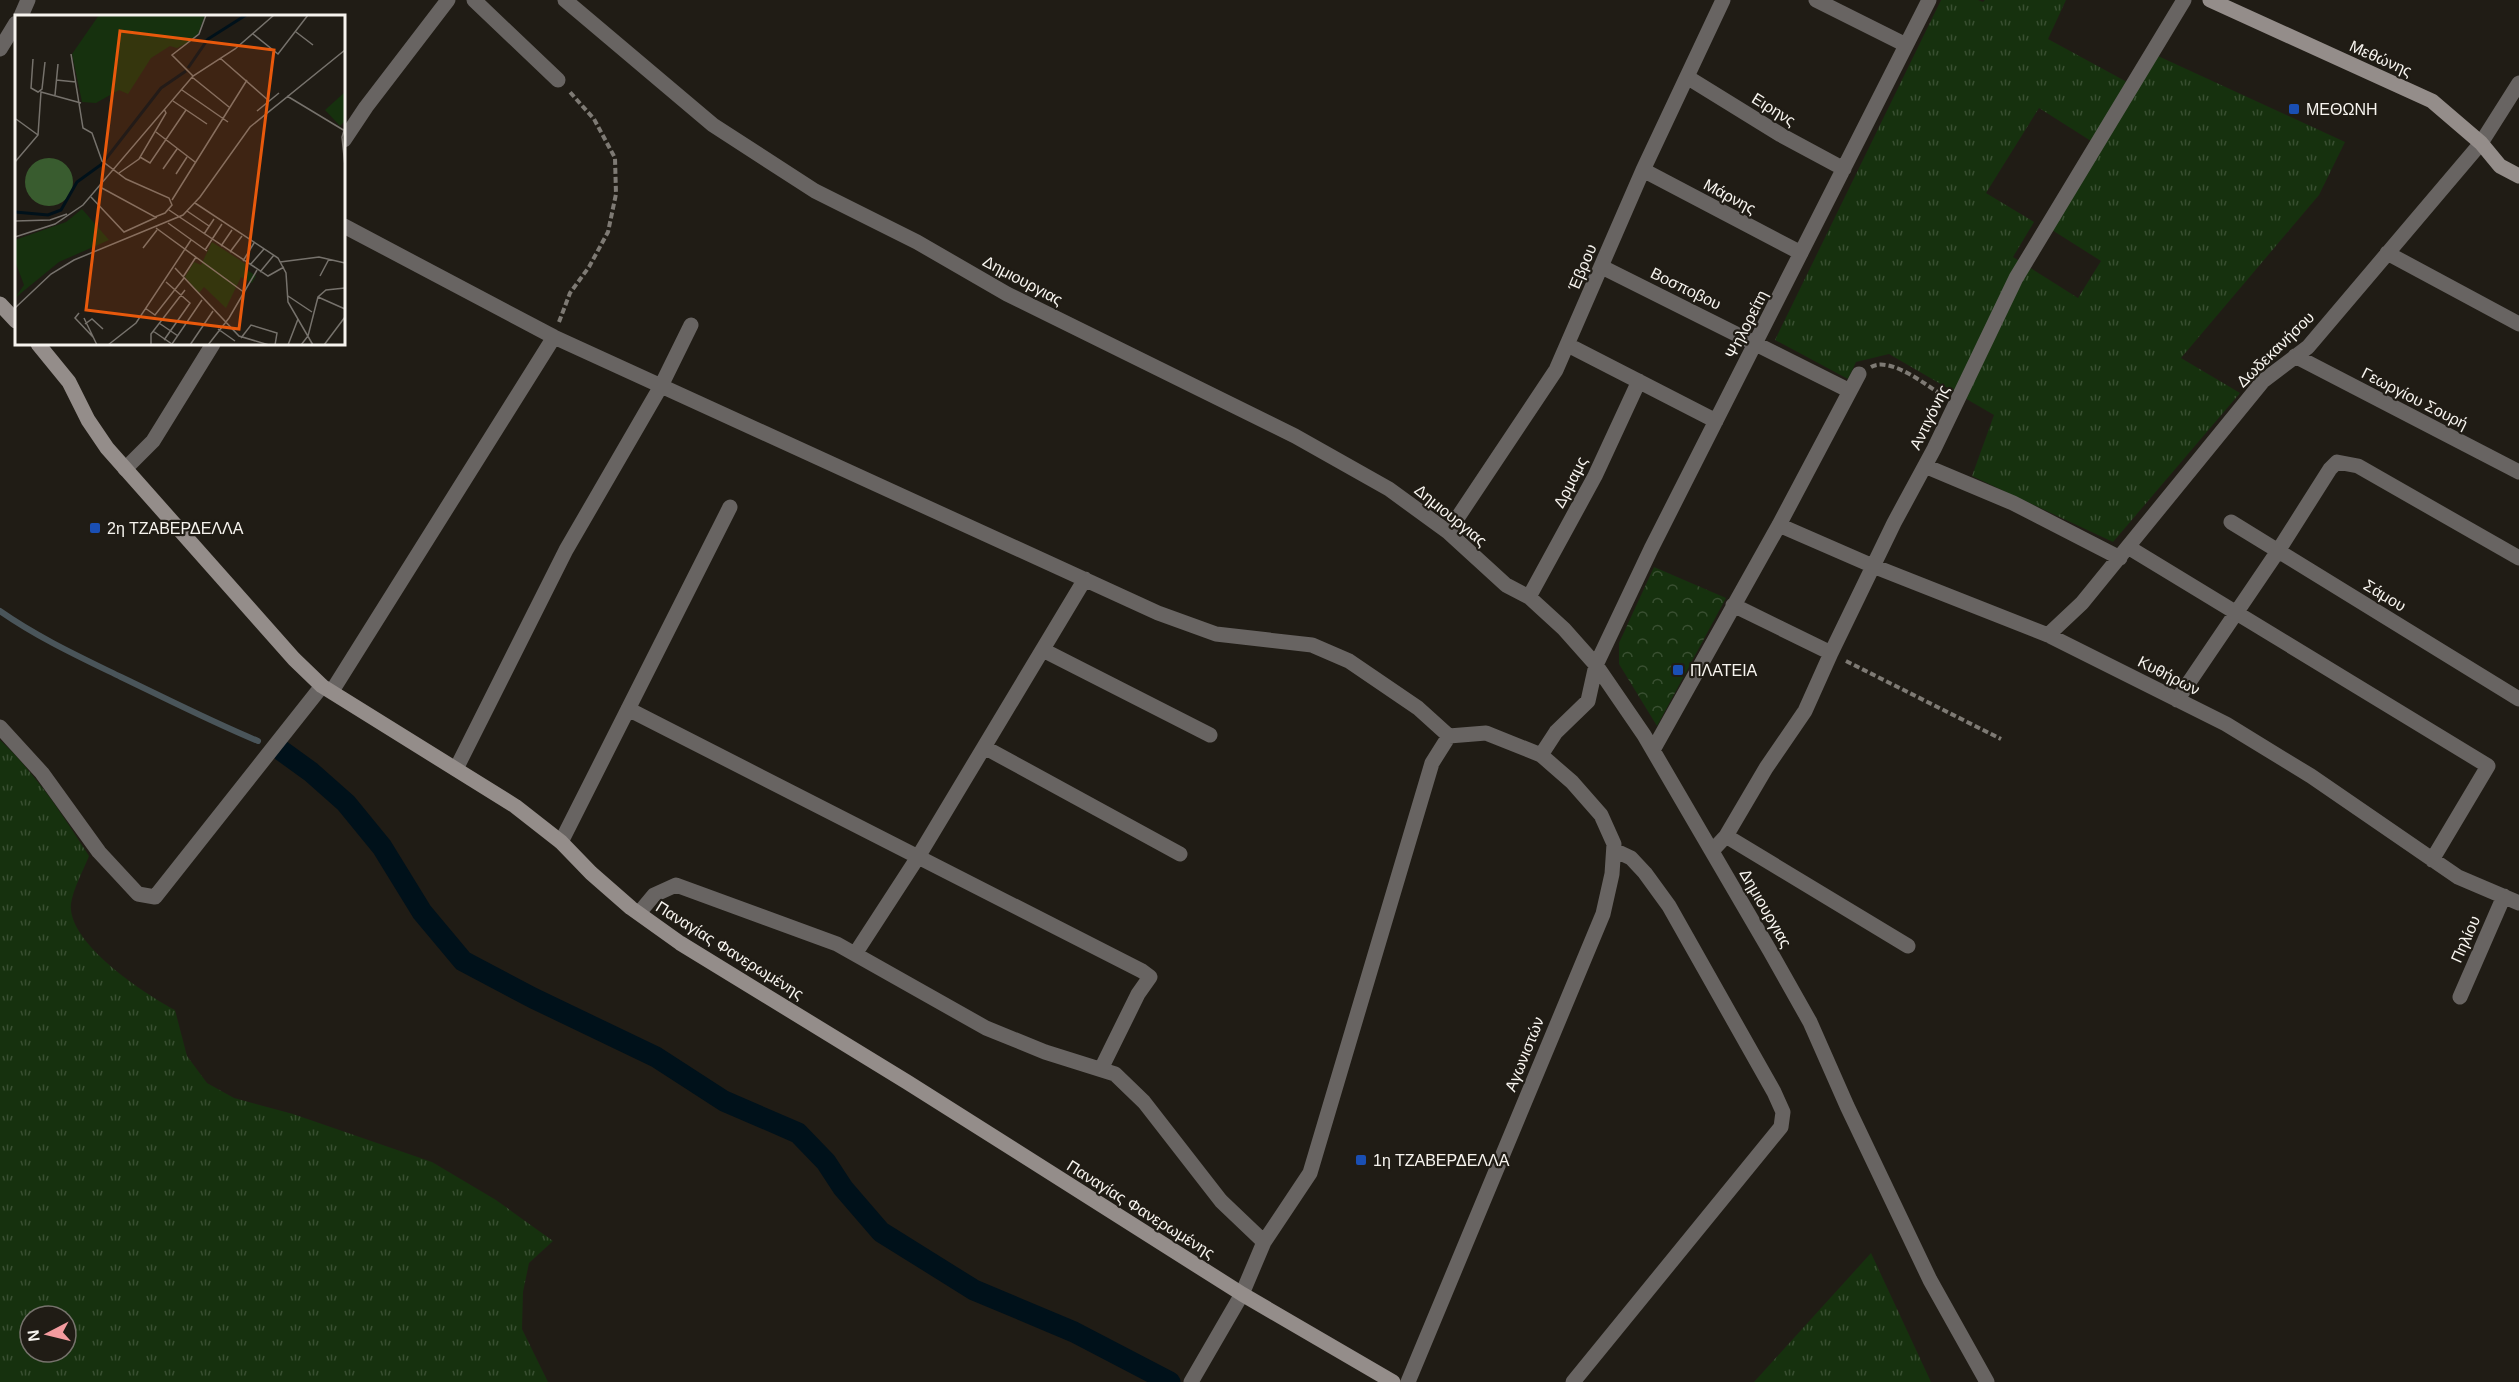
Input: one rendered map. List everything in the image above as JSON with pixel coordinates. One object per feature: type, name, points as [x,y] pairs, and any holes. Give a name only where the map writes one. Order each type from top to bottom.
[{"type":"main road","name":"Μεθώνης","points":[[2210,0],[2432,101],[2481,143],[2500,166],[2519,176]]},
{"type":"main road","points":[[0,304],[15,320]]},
{"type":"main road","name":"Παναγίας Φανερωμένης","points":[[39,345],[69,382],[88,420],[107,448],[294,659],[327,688],[515,806],[561,842],[591,873],[639,913],[680,943],[897,1076],[1242,1294],[1392,1382]]},
{"type":"street","points":[[21,15],[28,0]]},
{"type":"street","points":[[345,138],[366,107],[448,0]]},
{"type":"street","points":[[474,0],[558,80]]},
{"type":"street","name":"Δημιουργιας","points":[[565,0],[713,124],[815,191],[917,242],[1007,294],[1295,436],[1389,489],[1448,532],[1506,585],[1529,597],[1564,629],[1596,665],[1653,750],[1810,1022],[1852,1117],[1930,1280],[1987,1382]]},
{"type":"street","name":"Έβρου","points":[[1448,532],[1534,405],[1568,345],[1643,170],[1723,0]]},
{"type":"street","points":[[1816,0],[1906,45]]},
{"type":"street","name":"Ψηλορείτη","points":[[1541,755],[1556,732],[1588,701],[1596,665],[1651,549],[1929,0]]},
{"type":"street","name":"Αντιγόνης","points":[[1712,851],[1726,836],[1766,768],[1805,711],[1873,566],[1925,466],[2016,278],[2184,0]]},
{"type":"street","points":[[0,49],[15,25]]},
{"type":"street","name":"Ειρηνς","points":[[1687,77],[1781,135],[1844,169]]},
{"type":"street","name":"Δωδεκανήσου","points":[[2048,635],[2082,603],[2263,381],[2308,347],[2481,143],[2519,83]]},
{"type":"street","name":"Μάρνης","points":[[1643,170],[1801,253]]},
{"type":"street","points":[[345,227],[554,337],[1158,613],[1216,634],[1312,645],[1349,661],[1418,708],[1449,736],[1432,763],[1310,1173],[1264,1242],[1242,1294],[1193,1380]]},
{"type":"street","points":[[2387,254],[2519,324]]},
{"type":"street","name":"Βοσποβου","points":[[1602,267],[1850,391]]},
{"type":"street","points":[[456,769],[566,550],[662,386],[691,325]]},
{"type":"street","points":[[0,727],[42,773],[99,852],[138,894],[155,897],[327,688],[554,337]]},
{"type":"street","points":[[125,469],[153,441],[212,345]]},
{"type":"street","points":[[1568,345],[1716,421]]},
{"type":"street","name":"Γεωργίου Σουρή","points":[[2295,356],[2519,472]]},
{"type":"street","points":[[1653,750],[1779,525],[1859,374]]},
{"type":"street","name":"Δρμαμς","points":[[1529,597],[1595,476],[1639,381]]},
{"type":"street","points":[[2177,699],[2278,551],[2330,468],[2337,462],[2358,466],[2519,558]]},
{"type":"street","points":[[1925,466],[2124,552],[2238,611],[2488,766],[2432,860]]},
{"type":"street","points":[[561,842],[730,507]]},
{"type":"street","name":"Σάμου","points":[[2231,522],[2519,699]]},
{"type":"street","name":"Κυθήρων","points":[[1779,525],[1873,566],[2048,635],[2226,724],[2311,776],[2458,877],[2519,903]]},
{"type":"street","points":[[855,954],[918,857],[1085,579]]},
{"type":"street","points":[[1734,605],[1831,653]]},
{"type":"street","points":[[1042,650],[1210,735]]},
{"type":"street","points":[[628,709],[1132,965],[1150,977],[1138,993],[1101,1069]]},
{"type":"street","name":"Αγωνιστών","points":[[1408,1382],[1603,914],[1612,874],[1614,850],[1614,844],[1601,815],[1572,782],[1541,755],[1486,733],[1449,736]]},
{"type":"street","points":[[984,747],[1180,854]]},
{"type":"street","points":[[1726,836],[1908,946]]},
{"type":"street","points":[[1573,1382],[1724,1195],[1767,1148],[1781,1127],[1783,1112],[1764,1072],[1669,906],[1646,873],[1631,858],[1614,850]]},
{"type":"street","points":[[639,913],[654,895],[676,885],[837,944],[986,1028],[1045,1052],[1115,1074],[1144,1102],[1221,1201],[1264,1242]]},
{"type":"street","name":"Πηλίου","points":[[2460,997],[2504,896]]},
{"type":"path","points":[[554,337],[570,293],[589,267],[608,232],[616,194],[615,158],[594,119],[558,80]]},
{"type":"path","points":[[1859,374],[1876,364],[1898,368],[1956,403]]},
{"type":"path","points":[[1831,653],[2001,739]]},
{"type":"green space","points":[[1941,0],[1983,2],[1985,0],[2066,0],[2048,39],[2138,88],[2158,56],[2345,142],[2319,195],[2181,358],[2240,393],[2113,542],[1972,476],[1994,415],[1889,354],[1856,362],[1848,379],[1775,340]],"holes":[[[2039,108],[2102,148],[2052,230],[2101,261],[2078,298],[2013,257],[2034,222],[1986,193]]]},
{"type":"green space","points":[[1654,567],[1726,598],[1657,726],[1619,664],[1619,643]]},
{"type":"green space","points":[[0,740],[37,781],[89,856],[71,904],[73,919],[81,935],[110,966],[175,1010],[187,1056],[207,1083],[234,1098],[293,1114],[432,1162],[496,1200],[553,1241],[529,1263],[523,1292],[522,1329],[548,1382],[0,1382]]},
{"type":"green space","points":[[1871,1253],[1931,1382],[1754,1382]]},
{"type":"waterway","points":[[0,611],[74,654],[258,741]]},
{"type":"waterway","points":[[282,751],[311,772],[346,803],[382,847],[422,912],[463,961],[533,998],[656,1057],[724,1101],[798,1133],[826,1162],[843,1188],[881,1232],[974,1290],[1074,1332],[1170,1382]]},
{"type":"place","name":"ΜΕΘΩΝΗ","points":[[2294,109]]},
{"type":"place","name":"2η ΤΖΑΒΕΡΔΕΛΛΑ","points":[[95,528]]},
{"type":"place","name":"ΠΛΑΤΕΙΑ","points":[[1678,670]]},
{"type":"place","name":"1η ΤΖΑΒΕΡΔΕΛΛΑ","points":[[1361,1160]]}]
